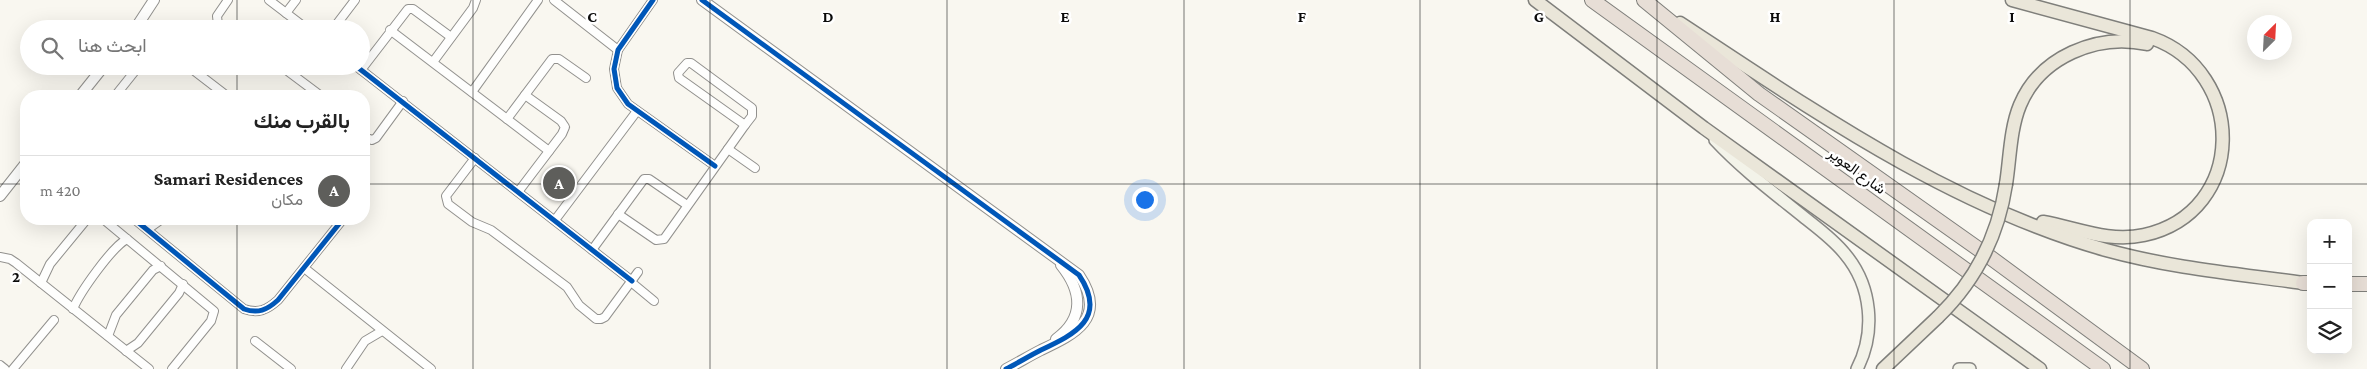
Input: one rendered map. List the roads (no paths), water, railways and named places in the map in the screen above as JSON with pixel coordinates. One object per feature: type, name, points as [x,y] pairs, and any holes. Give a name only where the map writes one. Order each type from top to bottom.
[{"type":"highway","name":"شارع العوير","points":[[1592,0],[2103,369]]},
{"type":"highway","name":"شارع العوير","points":[[1645,0],[1759,94],[1987,255],[2142,369]]},
{"type":"highway","points":[[2352,284],[2367,284]]},
{"type":"main road","points":[[1535,0],[1704,128],[2040,369]]},
{"type":"main road","points":[[1645,0],[1832,122],[1912,168],[2012,216],[2073,240],[2158,263],[2213,273],[2307,283]]},
{"type":"main road","points":[[2012,0],[2160,41],[2185,57],[2212,92],[2221,116],[2223,149],[2218,171],[2208,192],[2185,216],[2155,232],[2122,238],[2012,216]]},
{"type":"main road","points":[[1883,369],[1959,295],[1984,256],[2001,213],[2020,106],[2038,78],[2066,55],[2102,42],[2140,42],[2153,45],[2176,56],[2204,81]]},
{"type":"main road","points":[[1704,128],[1728,154],[1837,245],[1852,262],[1866,294],[1869,315],[1866,347],[1857,369]]},
{"type":"main road","points":[[2352,290],[2367,292]]},
{"type":"main road","points":[[1959,369],[1970,369]]},
{"type":"street","points":[[143,20],[154,0]]},
{"type":"street","points":[[145,20],[161,0]]},
{"type":"street","points":[[217,20],[217,16],[228,0]]},
{"type":"street","points":[[269,0],[295,20]]},
{"type":"street","points":[[286,13],[296,0]]},
{"type":"street","points":[[340,20],[355,0]]},
{"type":"street","points":[[433,62],[473,8],[476,0]]},
{"type":"street","points":[[472,92],[538,0]]},
{"type":"street","points":[[554,0],[618,50]]},
{"type":"street","points":[[652,0],[618,50],[614,69],[617,88],[622,97],[637,111],[715,166]]},
{"type":"street","points":[[702,0],[1056,259],[1069,266],[1079,276],[1089,295],[1089,306],[1087,316],[1075,334],[1006,369]]},
{"type":"street","points":[[370,55],[404,11],[410,8],[451,37]]},
{"type":"street","points":[[390,30],[549,151]]},
{"type":"street","points":[[507,118],[554,58],[559,59],[586,78]]},
{"type":"street","points":[[618,214],[659,241],[666,237],[752,116],[752,108],[691,63],[685,64],[678,73],[679,78],[745,125]]},
{"type":"street","points":[[85,90],[97,75]]},
{"type":"street","points":[[120,90],[132,75]]},
{"type":"street","points":[[200,75],[219,90]]},
{"type":"street","points":[[294,75],[313,90]]},
{"type":"street","points":[[368,75],[555,220],[654,301]]},
{"type":"street","points":[[518,192],[564,131],[563,123],[525,94]]},
{"type":"street","points":[[370,140],[376,138],[403,101]]},
{"type":"street","points":[[555,220],[637,111]]},
{"type":"street","points":[[728,149],[754,168]]},
{"type":"street","points":[[474,158],[446,196],[448,204],[472,222],[491,230],[563,284],[576,303],[596,318],[605,317],[638,272]]},
{"type":"street","points":[[0,196],[20,171]]},
{"type":"street","points":[[592,250],[641,182],[646,178],[687,205]]},
{"type":"street","points":[[41,283],[50,264],[81,225]]},
{"type":"street","points":[[110,225],[212,308],[214,315],[172,369]]},
{"type":"street","points":[[142,225],[244,309],[258,312],[266,310],[278,300],[338,225]]},
{"type":"street","points":[[148,229],[154,225]]},
{"type":"street","points":[[73,309],[82,292],[118,246],[127,239]]},
{"type":"street","points":[[0,257],[13,260],[149,369]]},
{"type":"street","points":[[108,336],[116,315],[153,270],[161,266]]},
{"type":"street","points":[[308,271],[431,369]]},
{"type":"street","points":[[126,351],[138,343],[179,293],[183,284]]},
{"type":"street","points":[[13,369],[54,320]]},
{"type":"street","points":[[346,369],[365,342],[382,331]]},
{"type":"street","points":[[255,341],[291,369]]},
{"type":"street","points":[[0,365],[5,369]]},
{"type":"place","name":"Samari Residences","points":[[559,183]]}]
